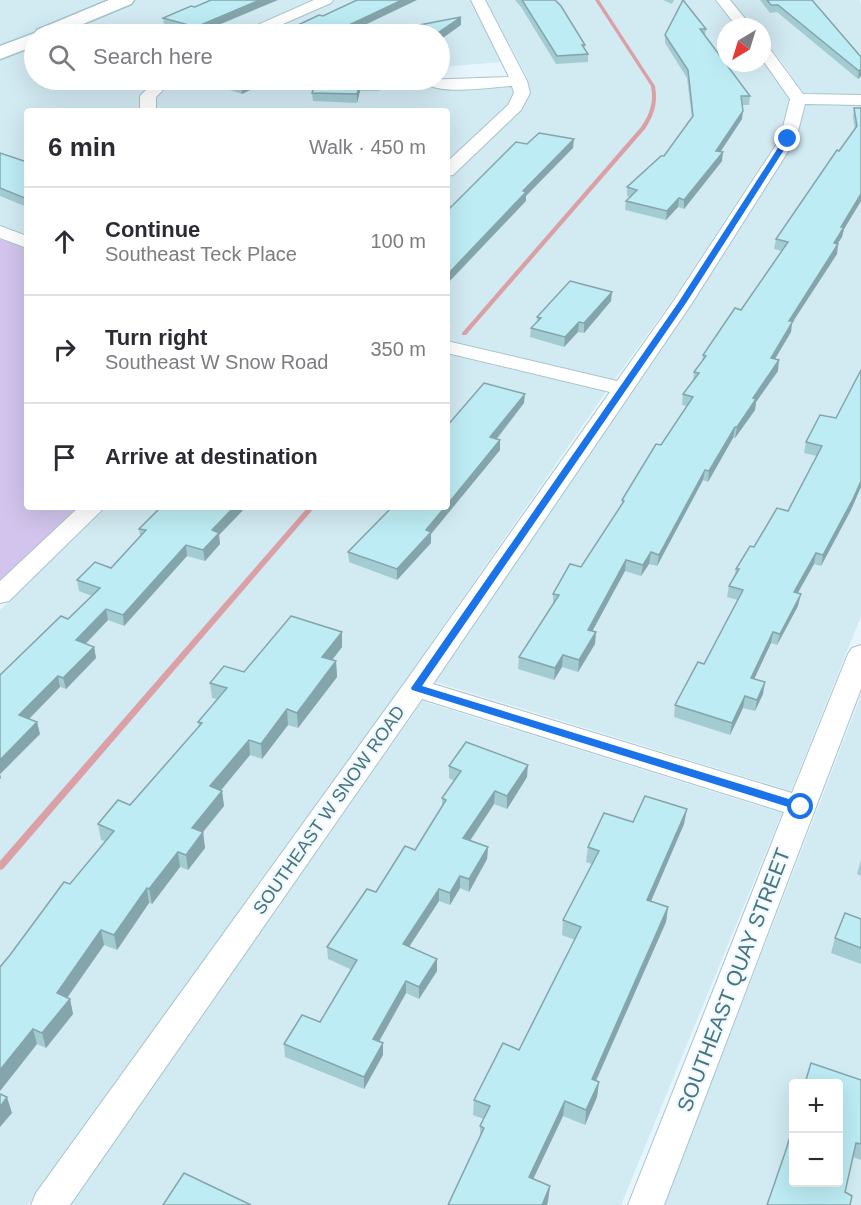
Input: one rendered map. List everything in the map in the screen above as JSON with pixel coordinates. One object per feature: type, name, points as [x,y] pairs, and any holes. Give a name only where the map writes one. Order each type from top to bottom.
[{"type":"street","points":[[68,24],[125,0]]},
{"type":"street","points":[[272,24],[326,0]]},
{"type":"street","points":[[450,168],[515,107],[522,93],[519,81],[478,0]]},
{"type":"street","points":[[723,0],[738,18]]},
{"type":"street","points":[[0,53],[24,43]]},
{"type":"street","points":[[771,61],[798,99],[861,100]]},
{"type":"street","points":[[489,66],[511,65]]},
{"type":"street","points":[[450,85],[519,81]]},
{"type":"street","points":[[148,108],[148,96],[154,90]]},
{"type":"street","name":"SOUTHEAST W SNOW ROAD","points":[[49,1205],[416,688],[621,388],[682,303],[788,139],[798,99]]},
{"type":"street","points":[[0,232],[24,241]]},
{"type":"street","points":[[450,348],[621,388]]},
{"type":"street","points":[[0,596],[90,510]]},
{"type":"street","name":"SOUTHEAST QUAY STREET","points":[[646,1205],[861,654]]},
{"type":"street","points":[[416,688],[801,807]]},
{"type":"shaded area","points":[[0,0],[116,0],[59,24],[24,24],[24,39],[0,49]]},
{"type":"shaded area","points":[[134,0],[317,0],[263,24],[77,24]]},
{"type":"shaded area","points":[[335,0],[470,0],[501,62],[450,66],[450,24],[281,24]]},
{"type":"shaded area","points":[[486,0],[715,0],[730,18],[717,18],[717,72],[771,72],[789,99],[779,138],[672,301],[614,380],[450,341],[450,177],[523,108],[530,93],[527,77]]},
{"type":"shaded area","points":[[731,0],[859,0],[861,4],[861,96],[804,95],[771,49],[771,18],[746,18]]},
{"type":"shaded area","points":[[24,47],[24,90],[146,90],[140,95],[140,108],[24,108],[24,234],[0,225],[0,57]]},
{"type":"shaded area","points":[[511,85],[513,93],[507,106],[450,159],[450,108],[158,108],[156,96],[163,90],[450,90],[450,88]]},
{"type":"shaded area","points":[[806,103],[861,103],[861,616],[791,791],[435,682],[692,304],[796,140]]},
{"type":"shaded area","points":[[0,239],[24,247],[24,510],[76,510],[0,581]]},
{"type":"shaded area","points":[[450,355],[606,392],[403,684],[28,1205],[0,1205],[0,610],[104,510],[450,510]]},
{"type":"shaded area","points":[[861,695],[861,1205],[664,1205],[821,800]]},
{"type":"shaded area","points":[[422,701],[782,813],[621,1205],[70,1205]]},
{"type":"building","points":[[211,0],[260,0],[203,24],[185,24],[163,18],[191,6],[195,7]]},
{"type":"building","points":[[357,0],[402,0],[351,24],[300,24],[319,15],[323,16]]},
{"type":"building","points":[[522,0],[555,0],[585,45],[582,45],[588,54],[557,56]]},
{"type":"building","points":[[683,0],[706,29],[700,29],[717,52],[717,72],[732,72],[750,96],[741,96],[743,111],[716,151],[723,152],[684,200],[679,198],[667,211],[626,201],[637,190],[627,187],[661,156],[664,156],[693,116],[688,70],[665,35]]},
{"type":"building","points":[[767,0],[812,0],[861,57],[861,69],[859,71],[778,5],[771,5]]},
{"type":"building","points":[[461,17],[450,24],[424,24]]},
{"type":"building","points":[[313,90],[358,90],[357,94],[312,93]]},
{"type":"building","points":[[854,108],[861,108],[861,194],[841,227],[844,227],[834,243],[838,244],[789,321],[793,321],[771,358],[779,360],[753,398],[756,399],[735,427],[709,471],[705,470],[659,555],[651,552],[643,565],[626,560],[588,630],[596,632],[579,660],[563,655],[555,668],[519,657],[559,595],[553,594],[570,564],[581,567],[624,501],[622,500],[656,444],[661,445],[693,397],[683,394],[699,373],[694,372],[706,356],[703,355],[735,308],[741,310],[788,242],[776,239],[837,150],[839,151],[857,126]]},
{"type":"building","points":[[539,133],[574,139],[523,191],[526,192],[450,272],[450,208],[516,142],[527,144]]},
{"type":"building","points":[[0,153],[24,161],[24,198],[0,188]]},
{"type":"building","points":[[570,281],[612,292],[584,323],[579,322],[565,337],[531,328],[541,318],[537,317]]},
{"type":"building","points":[[861,370],[861,481],[823,555],[816,553],[794,592],[801,594],[780,634],[773,632],[751,678],[765,682],[757,700],[745,696],[732,723],[675,705],[698,662],[704,664],[743,590],[729,586],[739,569],[736,569],[750,546],[754,547],[777,508],[788,511],[822,446],[806,442],[820,415],[836,418]]},
{"type":"building","points":[[484,383],[525,394],[490,437],[500,440],[450,501],[450,423]]},
{"type":"building","points":[[158,510],[231,510],[212,530],[219,533],[203,550],[186,545],[123,615],[106,609],[76,640],[94,647],[63,678],[58,676],[19,715],[37,722],[0,760],[0,675],[61,616],[68,619],[100,588],[77,580],[95,562],[111,568],[146,530],[139,529]]},
{"type":"building","points":[[389,510],[443,510],[426,530],[431,532],[397,569],[348,552]]},
{"type":"building","points":[[291,616],[342,632],[322,657],[336,661],[297,713],[287,709],[261,744],[249,740],[210,786],[222,791],[192,828],[203,832],[186,855],[178,852],[149,889],[147,888],[114,935],[101,930],[57,993],[70,999],[42,1033],[33,1029],[0,1070],[0,967],[64,882],[70,884],[114,831],[98,824],[118,800],[130,805],[202,723],[198,722],[227,688],[210,683],[224,666],[244,672]]},
{"type":"building","points":[[466,742],[528,765],[507,796],[495,791],[463,838],[488,847],[469,879],[460,876],[450,893],[439,889],[403,944],[437,959],[419,987],[406,981],[373,1039],[383,1043],[364,1077],[284,1044],[302,1015],[320,1022],[357,960],[327,947],[367,889],[376,892],[405,846],[415,850],[446,800],[442,798],[461,771],[449,766]]},
{"type":"building","points":[[645,796],[687,809],[647,900],[668,907],[592,1079],[599,1082],[586,1110],[565,1101],[529,1177],[550,1186],[542,1205],[448,1205],[484,1128],[480,1126],[490,1106],[474,1100],[503,1043],[519,1050],[581,927],[563,920],[599,851],[588,847],[604,813],[633,822]]},
{"type":"building","points":[[845,913],[861,919],[861,948],[835,938]]},
{"type":"building","points":[[811,1063],[861,1080],[861,1144],[856,1143],[845,1192],[852,1196],[850,1205],[767,1205],[789,1140],[789,1187],[843,1187],[843,1079],[806,1079]]},
{"type":"building","points":[[0,1094],[7,1097],[0,1107]]},
{"type":"building","points":[[184,1173],[251,1205],[163,1205]]},
{"type":"waterway","points":[[464,334],[643,128],[652,113],[655,98],[653,86],[597,0]]},
{"type":"waterway","points":[[0,867],[309,510]]},
{"type":"route","points":[[788,139],[682,303],[621,388],[416,688],[801,807]]}]
